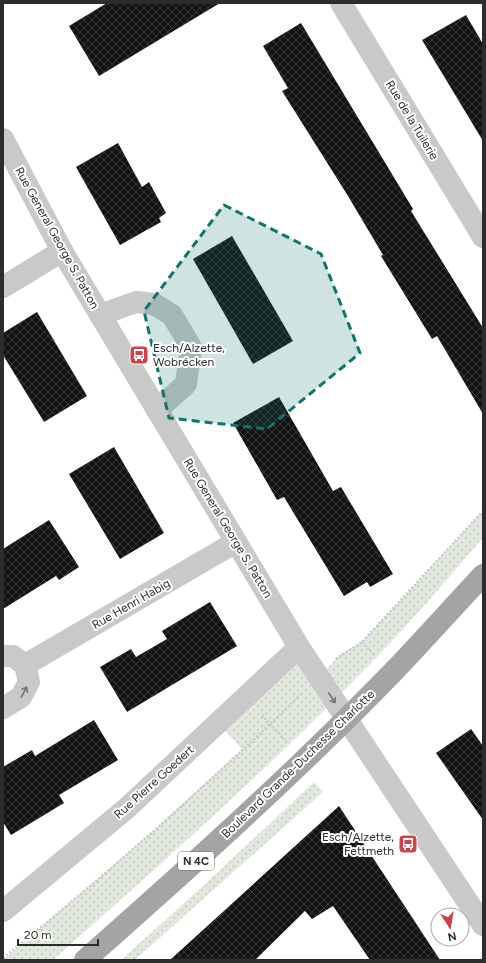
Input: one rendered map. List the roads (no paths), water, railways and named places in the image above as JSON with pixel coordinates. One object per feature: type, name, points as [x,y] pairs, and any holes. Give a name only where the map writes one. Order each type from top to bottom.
[{"type":"main road","name":"Boulevard Grande-Duchesse Charlotte","points":[[85,960],[193,864],[304,760],[392,673],[483,575]]},
{"type":"street","name":"Rue de la Tuilerie","points":[[341,3],[483,237]]},
{"type":"street","name":"Rue General George S. Patton","points":[[3,139],[62,251],[299,647],[483,925]]},
{"type":"street","points":[[3,287],[62,251]]},
{"type":"street","name":"Rue General George S. Patton","points":[[100,315],[136,302],[154,304],[172,315],[192,347],[186,384],[157,410]]},
{"type":"street","name":"Rue Henri Habig","points":[[25,665],[236,542]]},
{"type":"street","name":"Rue Pierre Goedert","points":[[3,911],[127,808],[299,647]]},
{"type":"street","points":[[3,656],[12,656],[25,665],[29,682],[21,698],[3,708]]},
{"type":"place","name":"Esch/Alzette, Wobrécken","points":[[139,355]]},
{"type":"place","name":"Esch/Alzette, Fettmeth","points":[[408,844]]}]
